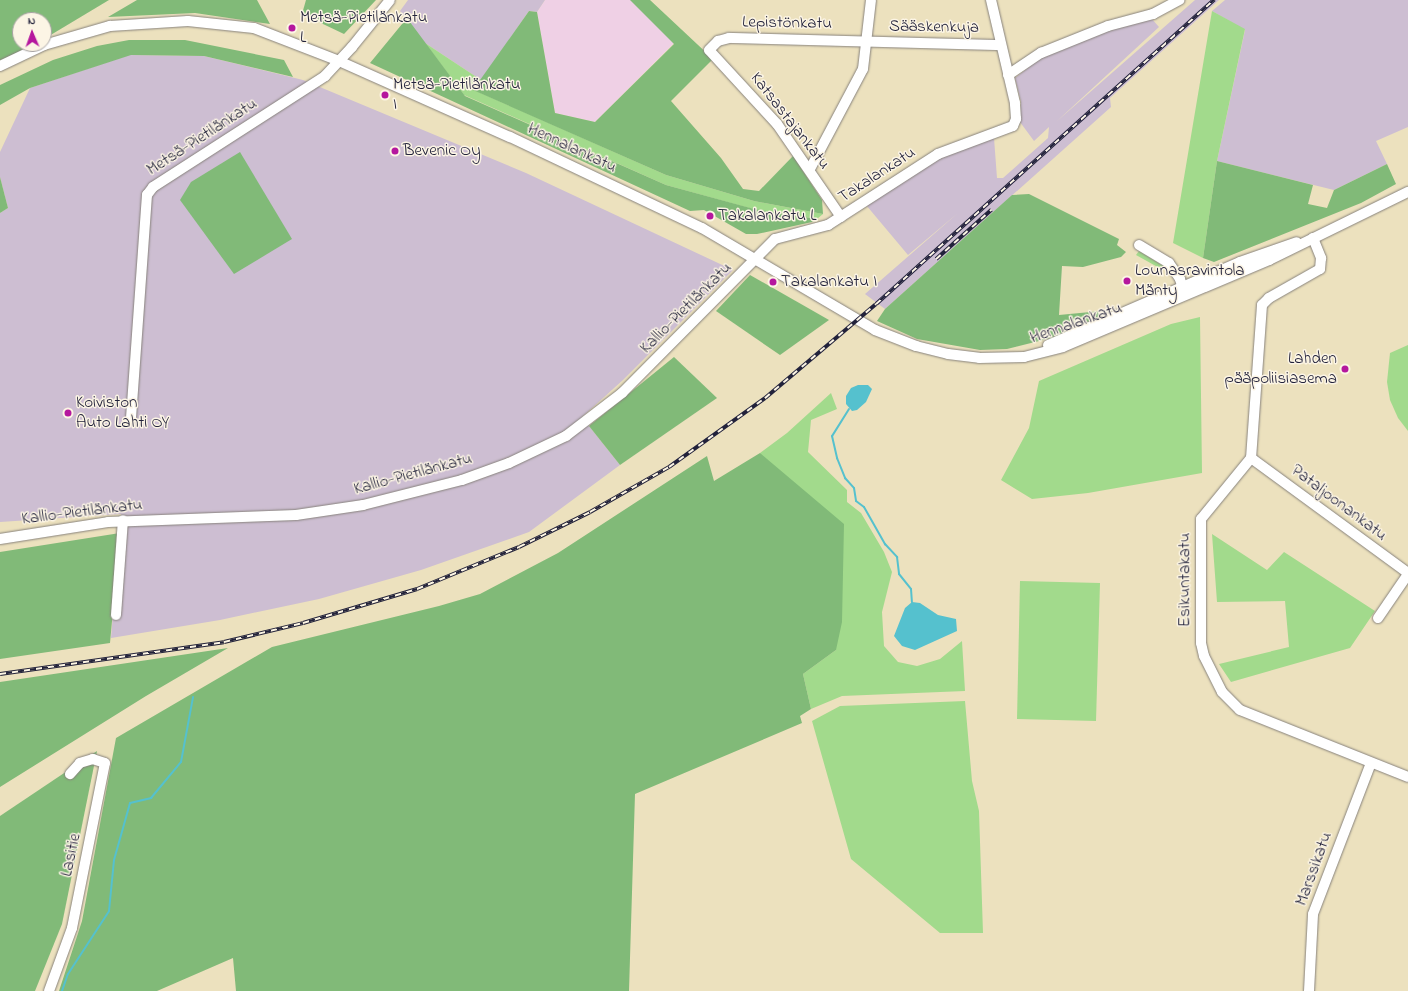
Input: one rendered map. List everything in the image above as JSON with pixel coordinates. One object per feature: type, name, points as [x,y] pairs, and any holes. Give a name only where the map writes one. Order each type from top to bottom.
[{"type":"street","name":"Metsä-Pietilänkatu","points":[[131,418],[147,195],[153,187],[325,76],[340,61],[390,0]]},
{"type":"street","points":[[810,169],[863,69],[868,41],[871,0]]},
{"type":"street","points":[[991,0],[1008,75],[1041,53],[1108,26],[1154,14],[1179,0]]},
{"type":"street","name":"Hennalankatu","points":[[0,66],[44,45],[83,32],[149,22],[188,21],[254,28],[340,61],[510,136],[702,228],[756,258],[875,330],[916,346],[948,354],[1000,358],[1044,347],[1184,292],[1280,246],[1313,238],[1408,192]]},
{"type":"street","name":"Lepistönkatu","points":[[709,50],[718,41],[729,38],[868,41]]},
{"type":"street","name":"Sääskenkuja","points":[[868,41],[1000,45]]},
{"type":"street","name":"Katsastajankatu","points":[[709,50],[755,98],[810,169],[841,217]]},
{"type":"street","name":"Takalankatu","points":[[756,258],[775,239],[811,231],[841,217],[938,154],[1007,129],[1016,119],[1015,104],[1008,75]]},
{"type":"street","points":[[1250,458],[1262,305],[1269,298],[1320,269],[1321,258],[1313,238]]},
{"type":"street","points":[[1139,245],[1169,263],[1184,292]]},
{"type":"street","name":"Kallio-Pietilänkatu","points":[[0,539],[123,520],[223,519],[322,512],[421,492],[509,463],[566,436],[622,393],[756,258]]},
{"type":"street","name":"Pataljoonankatu","points":[[1250,458],[1408,574]]},
{"type":"street","name":"Esikuntakatu","points":[[1250,458],[1201,519],[1201,643],[1204,656],[1222,692],[1240,710],[1408,777]]},
{"type":"street","points":[[116,615],[123,520]]},
{"type":"street","points":[[1378,618],[1408,574]]},
{"type":"street","name":"Lasitie","points":[[49,991],[72,928],[105,763],[93,759],[80,763],[70,774]]},
{"type":"street","name":"Marssikatu","points":[[1309,991],[1310,933],[1313,914],[1371,763]]},
{"type":"shaded area","points":[[408,0],[545,0],[537,12],[529,11],[481,80],[425,43],[400,11]]},
{"type":"shaded area","points":[[545,0],[631,0],[674,43],[595,122],[555,113],[537,12]]},
{"type":"shaded area","points":[[1195,0],[1219,0],[1110,98],[1111,107],[885,309],[865,294],[958,213],[908,255],[866,205],[939,158],[994,138],[997,178],[1003,178],[1048,138],[1049,127],[1034,141],[1020,122],[1021,102],[1015,78],[1043,56],[1109,30],[1152,19],[1159,27],[1056,122]]},
{"type":"shaded area","points":[[1225,0],[1408,0],[1408,127],[1376,141],[1387,164],[1334,190],[1217,161],[1245,30],[1212,11]]},
{"type":"shaded area","points":[[129,55],[204,56],[303,80],[526,173],[733,270],[623,380],[582,417],[620,465],[529,532],[421,570],[319,599],[220,620],[111,638],[121,514],[0,522],[0,213],[8,208],[0,177],[0,152],[30,88]]},
{"type":"green space","points":[[0,0],[109,0],[52,34],[52,12],[12,12],[12,52],[19,52],[0,62]]},
{"type":"green space","points":[[137,0],[257,0],[270,24],[195,13],[108,17]]},
{"type":"green space","points":[[306,0],[376,0],[344,34],[302,14]]},
{"type":"green space","points":[[630,0],[650,0],[713,59],[671,101],[721,158],[743,189],[759,191],[793,156],[822,200],[823,214],[754,201],[666,175],[473,90],[529,11],[537,12],[555,113],[595,122],[674,44]]},
{"type":"green space","points":[[1212,11],[1245,29],[1217,161],[1203,258],[1173,243]]},
{"type":"green space","points":[[407,18],[465,96],[666,185],[754,209],[817,219],[812,222],[757,234],[746,234],[704,210],[690,211],[370,63]]},
{"type":"green space","points":[[129,40],[185,40],[284,60],[293,77],[204,56],[131,55],[30,88],[0,105],[0,85],[53,60],[97,46]]},
{"type":"green space","points":[[425,43],[481,80],[474,90],[666,175],[754,201],[823,214],[817,219],[753,209],[666,185],[464,95]]},
{"type":"green space","points":[[240,152],[292,239],[234,274],[180,200],[191,182]]},
{"type":"green space","points":[[1217,161],[1313,185],[1308,204],[1327,208],[1334,190],[1387,164],[1396,184],[1361,203],[1214,262],[1203,258]]},
{"type":"green space","points":[[0,177],[8,208],[0,213]]},
{"type":"green space","points":[[1029,194],[1119,239],[1117,245],[1126,252],[1121,257],[1083,267],[1062,266],[1059,315],[1101,311],[1104,316],[1051,338],[1007,349],[980,350],[917,339],[877,321],[885,309],[1012,195]]},
{"type":"green space","points":[[1139,251],[1165,267],[1163,270],[1136,255]]},
{"type":"green space","points":[[750,275],[829,320],[780,355],[716,311]]},
{"type":"green space","points":[[1200,317],[1202,473],[1088,493],[1032,499],[1001,480],[1029,428],[1039,381],[1171,324]]},
{"type":"green space","points":[[1408,345],[1408,431],[1398,418],[1390,400],[1387,382],[1390,353]]},
{"type":"green space","points":[[674,357],[717,398],[620,465],[589,426]]},
{"type":"green space","points":[[831,393],[837,409],[811,420],[808,452],[847,490],[847,502],[861,513],[884,552],[892,572],[882,612],[884,646],[898,662],[917,666],[940,659],[962,641],[965,691],[842,696],[811,709],[803,674],[836,650],[760,453],[787,433]]},
{"type":"green space","points":[[760,453],[844,524],[842,622],[836,650],[803,674],[811,709],[800,716],[802,723],[635,794],[629,991],[236,991],[233,958],[157,991],[59,991],[82,921],[116,738],[272,647],[439,606],[480,594],[558,553],[707,456],[714,481]]},
{"type":"green space","points":[[120,533],[110,643],[0,659],[0,552]]},
{"type":"green space","points":[[1212,534],[1267,570],[1284,552],[1375,611],[1350,648],[1231,682],[1219,664],[1289,647],[1285,601],[1217,602]]},
{"type":"green space","points":[[1020,581],[1100,583],[1096,721],[1017,719]]},
{"type":"green space","points":[[228,648],[146,696],[0,787],[0,682]]},
{"type":"green space","points":[[965,701],[972,781],[979,811],[983,933],[940,933],[851,859],[812,721],[840,706]]},
{"type":"green space","points":[[97,751],[62,924],[35,991],[0,991],[0,816]]},
{"type":"water","points":[[858,385],[868,385],[872,389],[866,402],[857,410],[852,411],[846,404],[846,396],[851,388]]},
{"type":"water","points":[[912,602],[920,603],[938,615],[956,619],[957,631],[915,650],[902,646],[894,636],[905,608]]},
{"type":"waterway","points":[[849,409],[832,436],[837,458],[845,478],[854,488],[856,501],[864,507],[885,544],[897,557],[899,574],[911,589],[912,602]]},
{"type":"waterway","points":[[62,991],[68,974],[109,911],[114,860],[130,803],[151,798],[181,762],[193,697]]},
{"type":"railway","points":[[0,674],[224,642],[303,623],[417,589],[519,547],[590,512],[669,467],[765,398],[876,304],[1214,0]]},
{"type":"railway","points":[[936,259],[991,210]]},
{"type":"place","name":"Metsä-Pietilänkatu L","points":[[292,28]]},
{"type":"place","name":"Metsä-Pietilänkatu I","points":[[385,95]]},
{"type":"place","name":"Bevenic Oy","points":[[395,151]]},
{"type":"place","name":"Takalankatu L","points":[[710,216]]},
{"type":"place","name":"Lounasravintola Mänty","points":[[1127,281]]},
{"type":"place","name":"Takalankatu I","points":[[773,282]]},
{"type":"place","name":"Lahden pääpoliisiasema","points":[[1345,369]]},
{"type":"place","name":"Koiviston Auto Lahti OY","points":[[68,413]]}]
